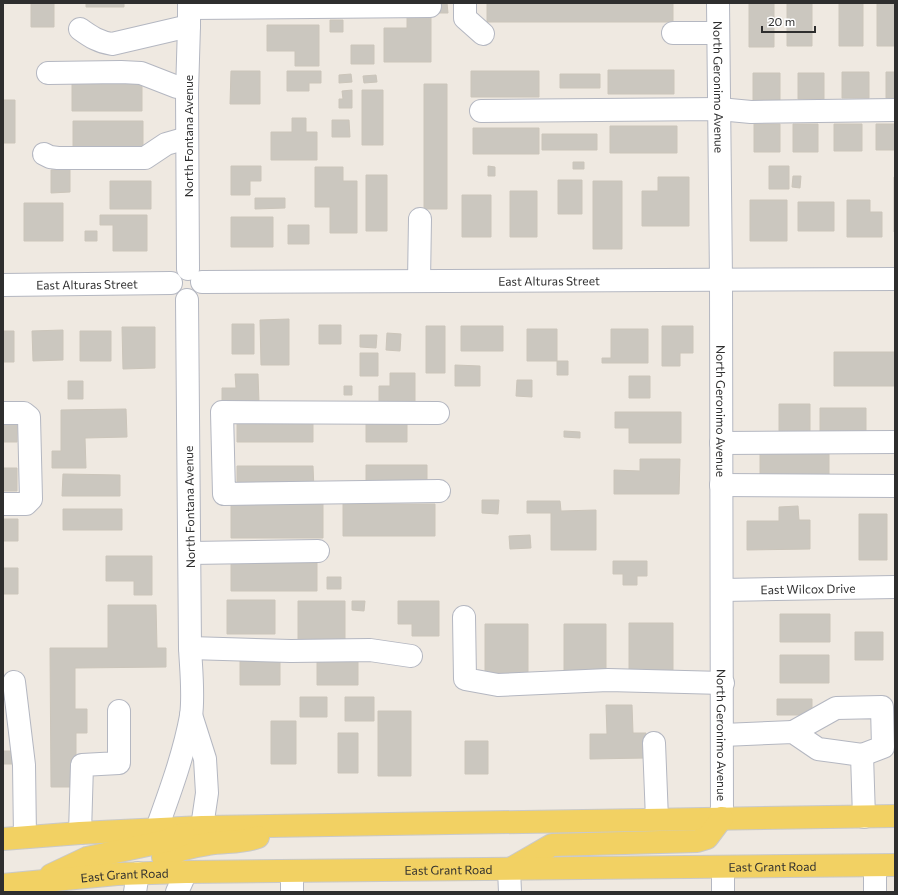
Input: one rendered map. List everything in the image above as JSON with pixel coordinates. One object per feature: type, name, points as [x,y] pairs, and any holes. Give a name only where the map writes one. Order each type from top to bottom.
[{"type":"main road","points":[[3,839],[158,828],[895,816]]},
{"type":"main road","points":[[509,869],[552,845],[697,841],[707,838],[722,818]]},
{"type":"main road","points":[[137,883],[169,854],[207,844],[250,840],[289,825]]},
{"type":"main road","points":[[39,881],[87,858],[166,841],[202,827]]},
{"type":"main road","name":"East Grant Road","points":[[3,885],[39,881],[137,883],[186,872],[885,865]]},
{"type":"street","points":[[465,3],[465,18],[483,34]]},
{"type":"street","name":"North Geronimo Avenue","points":[[718,3],[722,443],[722,818]]},
{"type":"street","points":[[80,29],[91,38],[103,43],[112,44],[189,12],[430,6]]},
{"type":"street","name":"North Fontana Avenue","points":[[189,12],[187,140],[195,275]]},
{"type":"street","points":[[673,33],[718,33]]},
{"type":"street","points":[[48,73],[141,73],[177,87],[187,87]]},
{"type":"street","points":[[481,111],[719,109],[751,112],[895,110]]},
{"type":"street","points":[[44,154],[50,157],[58,158],[145,158],[166,144],[180,140],[187,140]]},
{"type":"street","points":[[420,219],[420,281]]},
{"type":"street","points":[[183,269],[195,275],[201,290],[198,295],[187,300],[178,298],[174,294],[171,283],[172,278],[183,269]]},
{"type":"street","name":"East Alturas Street","points":[[195,275],[420,281],[895,279]]},
{"type":"street","name":"East Alturas Street","points":[[3,285],[171,283]]},
{"type":"street","name":"North Fontana Avenue","points":[[187,300],[190,478],[191,715]]},
{"type":"street","points":[[438,413],[222,412],[222,424],[224,494],[439,491]]},
{"type":"street","points":[[3,413],[24,413],[29,417],[31,499],[26,504],[3,504]]},
{"type":"street","points":[[189,425],[222,424]]},
{"type":"street","points":[[722,443],[895,442]]},
{"type":"street","points":[[190,478],[224,478]]},
{"type":"street","points":[[722,485],[895,486]]},
{"type":"street","points":[[190,554],[318,551]]},
{"type":"street","name":"East Wilcox Drive","points":[[722,590],[895,587]]},
{"type":"street","points":[[464,617],[465,679],[498,685],[608,680],[723,683]]},
{"type":"street","points":[[190,648],[291,651],[370,650],[411,656]]},
{"type":"street","points":[[14,682],[24,765],[25,837]]},
{"type":"street","points":[[723,735],[793,732],[836,708],[882,708],[883,747],[862,755],[818,749],[793,732]]},
{"type":"street","points":[[80,833],[82,765],[119,763],[119,711]]},
{"type":"street","points":[[191,715],[205,759],[207,793],[202,827]]},
{"type":"street","points":[[158,828],[175,777],[191,715]]},
{"type":"street","points":[[654,743],[657,819]]},
{"type":"street","points":[[862,755],[864,816]]},
{"type":"street","points":[[875,892],[885,865]]},
{"type":"street","points":[[723,892],[724,867]]},
{"type":"street","points":[[509,869],[510,892]]},
{"type":"street","points":[[292,871],[292,892]]},
{"type":"street","points":[[177,892],[186,872]]},
{"type":"building","points":[[31,3],[54,3],[54,27],[31,27]]},
{"type":"building","points":[[86,3],[124,3],[124,7],[86,7]]},
{"type":"building","points":[[435,3],[447,3],[448,13],[436,13]]},
{"type":"building","points":[[487,3],[673,3],[673,22],[487,22]]},
{"type":"building","points":[[749,3],[774,3],[774,47],[749,47]]},
{"type":"building","points":[[787,3],[812,3],[812,46],[787,46]]},
{"type":"building","points":[[839,3],[863,3],[863,46],[839,46]]},
{"type":"building","points":[[877,3],[895,3],[895,46],[877,46]]},
{"type":"building","points":[[407,14],[431,14],[431,62],[384,62],[384,28],[407,28]]},
{"type":"building","points":[[330,20],[343,20],[343,32],[330,32]]},
{"type":"building","points":[[267,25],[319,25],[319,66],[295,66],[295,51],[267,51]]},
{"type":"building","points":[[351,45],[374,45],[374,64],[351,64]]},
{"type":"building","points":[[608,70],[674,70],[674,94],[608,94]]},
{"type":"building","points":[[231,71],[260,71],[260,104],[230,104]]},
{"type":"building","points":[[287,71],[321,71],[321,83],[309,83],[309,91],[287,91]]},
{"type":"building","points":[[471,71],[539,71],[539,97],[471,97]]},
{"type":"building","points":[[842,72],[869,72],[869,98],[842,98]]},
{"type":"building","points":[[886,72],[895,72],[895,98],[886,98]]},
{"type":"building","points":[[753,73],[780,73],[780,100],[753,100]]},
{"type":"building","points":[[798,73],[824,73],[824,99],[798,99]]},
{"type":"building","points":[[351,74],[352,82],[339,83],[339,75]]},
{"type":"building","points":[[560,74],[600,74],[600,88],[560,88]]},
{"type":"building","points":[[376,75],[377,82],[364,83],[363,76]]},
{"type":"building","points":[[72,78],[142,78],[142,111],[72,111]]},
{"type":"building","points":[[424,84],[447,84],[447,209],[424,209]]},
{"type":"building","points":[[352,90],[352,108],[339,108],[339,99],[343,99],[342,91]]},
{"type":"building","points":[[362,90],[383,90],[383,145],[362,145]]},
{"type":"building","points":[[3,100],[15,100],[15,143],[3,143]]},
{"type":"building","points":[[292,118],[306,118],[306,132],[317,132],[317,160],[271,160],[271,132],[292,132]]},
{"type":"building","points":[[332,120],[349,120],[350,137],[332,137]]},
{"type":"building","points":[[73,121],[143,121],[143,154],[73,154]]},
{"type":"building","points":[[754,124],[780,124],[780,152],[754,152]]},
{"type":"building","points":[[793,124],[818,124],[818,152],[793,152]]},
{"type":"building","points":[[834,124],[862,124],[862,151],[834,151]]},
{"type":"building","points":[[876,124],[895,124],[895,150],[876,150]]},
{"type":"building","points":[[610,126],[677,126],[677,153],[610,153]]},
{"type":"building","points":[[473,128],[539,128],[539,154],[473,154]]},
{"type":"building","points":[[542,134],[597,134],[597,150],[542,150]]},
{"type":"building","points":[[573,162],[584,162],[584,169],[573,169]]},
{"type":"building","points":[[231,166],[261,166],[261,181],[250,181],[250,195],[231,195]]},
{"type":"building","points":[[488,166],[495,167],[495,176],[488,176]]},
{"type":"building","points":[[769,166],[789,166],[789,189],[769,189]]},
{"type":"building","points":[[315,167],[343,167],[343,181],[357,181],[357,233],[330,233],[330,207],[315,207]]},
{"type":"building","points":[[70,169],[70,192],[51,193],[51,170]]},
{"type":"building","points":[[366,175],[387,175],[387,231],[366,231]]},
{"type":"building","points":[[793,176],[801,176],[800,188],[792,187]]},
{"type":"building","points":[[658,177],[689,177],[689,226],[642,226],[642,191],[658,191]]},
{"type":"building","points":[[895,177],[895,232],[894,232]]},
{"type":"building","points":[[558,180],[582,180],[582,214],[558,214]]},
{"type":"building","points":[[110,181],[151,181],[151,209],[110,209]]},
{"type":"building","points":[[593,181],[622,181],[622,249],[593,249]]},
{"type":"building","points":[[510,191],[537,191],[537,237],[510,237]]},
{"type":"building","points":[[462,195],[491,195],[491,237],[462,237]]},
{"type":"building","points":[[255,198],[285,198],[285,208],[255,209]]},
{"type":"building","points":[[750,200],[787,200],[787,241],[750,241]]},
{"type":"building","points":[[847,200],[870,200],[870,212],[882,212],[882,237],[847,237]]},
{"type":"building","points":[[798,202],[834,202],[834,231],[798,231]]},
{"type":"building","points":[[24,203],[63,203],[63,241],[24,241]]},
{"type":"building","points":[[100,215],[147,215],[147,251],[113,251],[113,225],[100,225]]},
{"type":"building","points":[[231,217],[273,217],[273,247],[231,247]]},
{"type":"building","points":[[288,225],[309,225],[309,244],[288,244]]},
{"type":"building","points":[[85,231],[97,231],[97,241],[85,241]]},
{"type":"building","points":[[289,319],[289,365],[261,365],[260,320]]},
{"type":"building","points":[[232,324],[254,324],[254,354],[232,354]]},
{"type":"building","points":[[319,325],[341,325],[341,344],[319,344]]},
{"type":"building","points":[[426,326],[445,326],[445,373],[426,373]]},
{"type":"building","points":[[461,326],[503,326],[503,351],[461,351]]},
{"type":"building","points":[[662,326],[693,326],[693,353],[680,353],[680,366],[662,366]]},
{"type":"building","points":[[122,327],[155,327],[155,368],[123,369]]},
{"type":"building","points":[[527,329],[557,329],[557,361],[527,361]]},
{"type":"building","points":[[611,329],[648,329],[648,363],[602,363],[602,358],[611,358]]},
{"type":"building","points":[[63,330],[63,360],[33,361],[32,331]]},
{"type":"building","points":[[3,331],[14,331],[14,362],[3,362]]},
{"type":"building","points":[[80,331],[111,331],[111,361],[80,361]]},
{"type":"building","points":[[387,333],[401,334],[400,351],[386,350]]},
{"type":"building","points":[[360,335],[377,335],[376,348],[360,347]]},
{"type":"building","points":[[834,352],[895,352],[895,386],[834,386]]},
{"type":"building","points":[[360,353],[378,353],[378,376],[360,376]]},
{"type":"building","points":[[557,361],[568,361],[568,375],[557,375]]},
{"type":"building","points":[[455,365],[480,366],[480,386],[455,386]]},
{"type":"building","points":[[390,373],[415,373],[415,403],[379,403],[379,386],[390,386]]},
{"type":"building","points":[[235,374],[258,374],[259,403],[222,404],[222,388],[236,388]]},
{"type":"building","points":[[629,376],[650,376],[650,398],[629,398]]},
{"type":"building","points":[[517,380],[532,380],[532,397],[516,396]]},
{"type":"building","points":[[68,381],[83,381],[83,399],[68,399]]},
{"type":"building","points":[[344,386],[352,386],[352,395],[344,395]]},
{"type":"building","points":[[779,404],[810,404],[810,436],[779,436]]},
{"type":"building","points":[[820,408],[866,408],[866,437],[820,437]]},
{"type":"building","points":[[126,409],[127,437],[85,438],[86,468],[52,468],[52,451],[61,451],[61,410]]},
{"type":"building","points":[[615,412],[681,412],[681,443],[629,443],[629,428],[615,428]]},
{"type":"building","points":[[237,418],[313,419],[313,442],[237,442]]},
{"type":"building","points":[[3,419],[17,419],[17,442],[3,442]]},
{"type":"building","points":[[366,419],[407,419],[407,442],[366,442]]},
{"type":"building","points":[[564,431],[580,432],[580,438],[564,437]]},
{"type":"building","points":[[760,450],[829,450],[829,477],[760,477]]},
{"type":"building","points":[[640,459],[680,459],[679,494],[614,494],[614,470],[640,471]]},
{"type":"building","points":[[366,465],[427,465],[427,488],[366,490]]},
{"type":"building","points":[[237,466],[313,466],[314,490],[237,491]]},
{"type":"building","points":[[3,468],[17,468],[17,491],[3,491]]},
{"type":"building","points":[[63,474],[120,475],[120,496],[62,496]]},
{"type":"building","points":[[482,500],[499,500],[498,514],[482,513]]},
{"type":"building","points":[[527,501],[560,501],[561,511],[596,510],[596,550],[551,550],[551,513],[527,513]]},
{"type":"building","points":[[231,504],[323,504],[323,538],[231,538]]},
{"type":"building","points":[[343,504],[435,504],[435,536],[343,536]]},
{"type":"building","points":[[798,506],[799,520],[810,520],[810,549],[747,550],[747,521],[779,521],[779,507]]},
{"type":"building","points":[[63,509],[122,509],[122,530],[63,530]]},
{"type":"building","points":[[859,514],[887,514],[887,560],[859,560]]},
{"type":"building","points":[[3,519],[18,519],[18,541],[3,541]]},
{"type":"building","points":[[530,535],[531,548],[510,549],[509,536]]},
{"type":"building","points":[[106,556],[152,556],[152,595],[134,595],[134,581],[106,581]]},
{"type":"building","points":[[613,561],[647,561],[647,576],[637,576],[637,585],[623,585],[623,574],[613,574]]},
{"type":"building","points":[[231,563],[317,563],[317,591],[231,591]]},
{"type":"building","points":[[3,568],[18,568],[18,594],[3,594]]},
{"type":"building","points":[[327,577],[341,577],[341,589],[327,589]]},
{"type":"building","points":[[227,600],[275,600],[275,634],[227,634]]},
{"type":"building","points":[[298,601],[345,601],[345,644],[298,644]]},
{"type":"building","points":[[352,601],[365,601],[364,611],[352,610]]},
{"type":"building","points":[[398,601],[439,601],[439,636],[412,636],[412,624],[398,624]]},
{"type":"building","points":[[108,605],[156,605],[157,648],[166,648],[166,667],[75,668],[75,709],[87,709],[87,733],[76,733],[76,787],[51,787],[50,648],[108,648]]},
{"type":"building","points":[[780,614],[830,614],[830,642],[780,642]]},
{"type":"building","points":[[629,623],[673,623],[673,677],[629,677]]},
{"type":"building","points":[[485,624],[528,624],[528,678],[485,678]]},
{"type":"building","points":[[564,624],[606,624],[606,677],[564,677]]},
{"type":"building","points":[[855,632],[883,632],[883,660],[855,660]]},
{"type":"building","points":[[780,655],[829,655],[829,683],[780,683]]},
{"type":"building","points":[[240,661],[280,661],[280,685],[240,685]]},
{"type":"building","points":[[317,661],[358,661],[358,685],[317,685]]},
{"type":"building","points":[[300,697],[327,697],[327,717],[300,717]]},
{"type":"building","points":[[345,697],[374,697],[374,721],[345,721]]},
{"type":"building","points":[[777,699],[812,699],[812,715],[777,715]]},
{"type":"building","points":[[606,705],[632,705],[633,733],[646,733],[646,758],[590,759],[590,734],[607,734]]},
{"type":"building","points":[[378,711],[411,711],[411,776],[378,776]]},
{"type":"building","points":[[271,721],[296,721],[296,764],[271,764]]},
{"type":"building","points":[[338,733],[358,733],[358,773],[338,773]]},
{"type":"building","points":[[465,741],[488,741],[488,774],[465,774]]},
{"type":"building","points":[[3,751],[14,751],[14,764],[3,764]]}]
